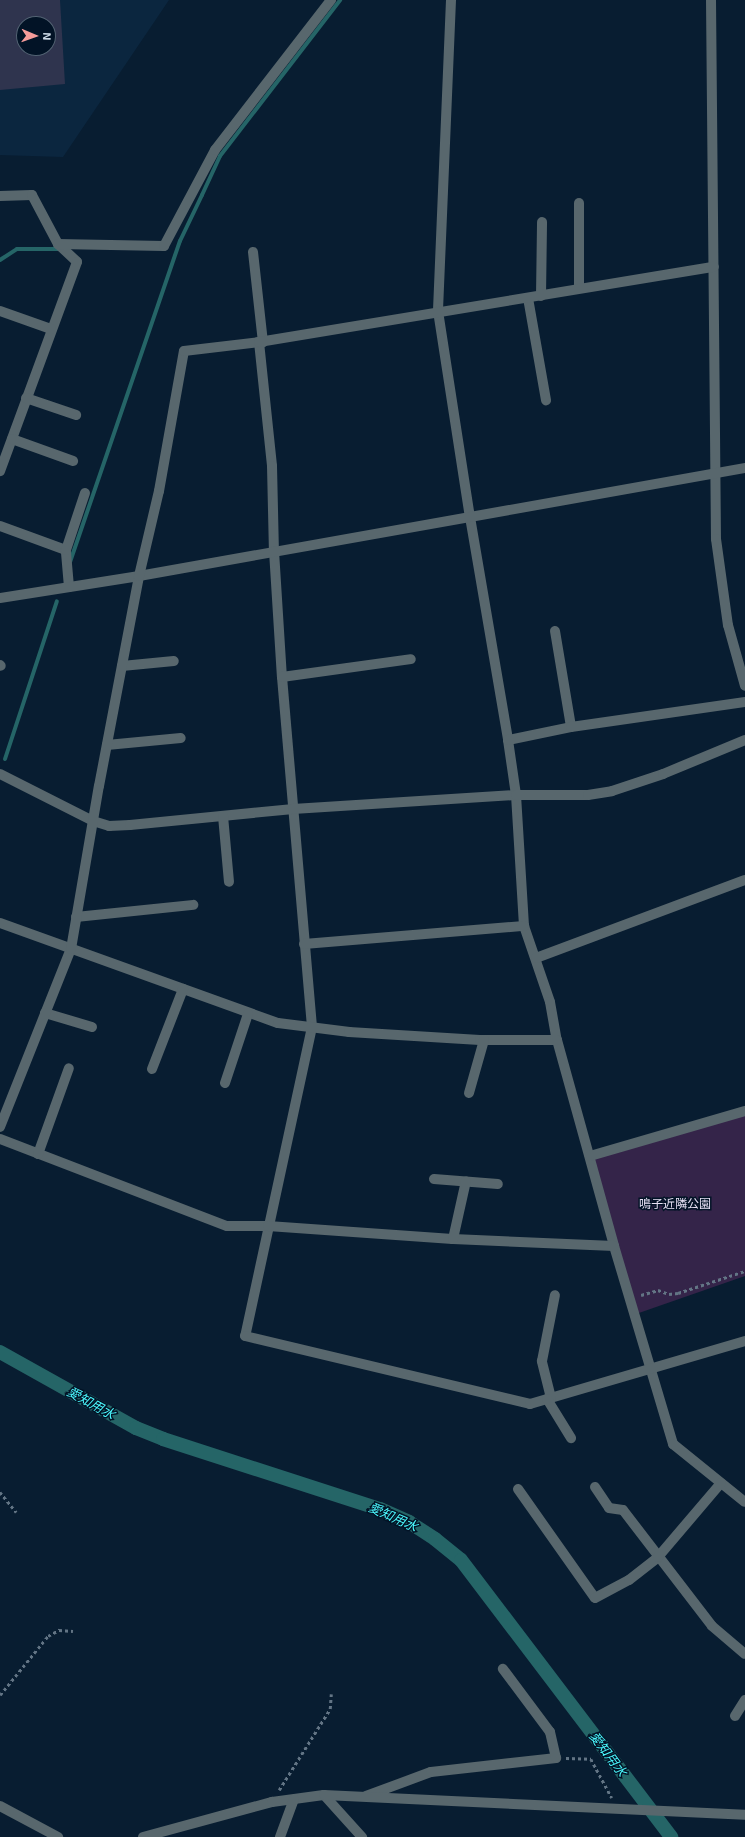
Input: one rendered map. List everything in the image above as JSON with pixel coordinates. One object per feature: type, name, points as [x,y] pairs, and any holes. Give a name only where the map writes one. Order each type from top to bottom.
[{"type":"street","points":[[58,244],[164,246],[215,150],[331,0]]},
{"type":"street","points":[[451,0],[438,311],[516,795],[524,926],[550,1002],[557,1040],[614,1246],[652,1369],[673,1444],[745,1502]]},
{"type":"street","points":[[711,0],[714,267],[714,473],[716,539],[722,589],[745,686]]},
{"type":"street","points":[[0,196],[32,195],[58,244],[76,262],[0,471]]},
{"type":"street","points":[[579,203],[579,288]]},
{"type":"street","points":[[541,296],[542,222]]},
{"type":"street","points":[[253,252],[272,466],[274,551],[282,677],[312,1027],[245,1336],[530,1404],[745,1341]]},
{"type":"street","points":[[0,1127],[71,949],[107,745],[139,576],[159,492],[184,351],[261,342],[438,311],[541,296],[579,288],[714,267]]},
{"type":"street","points":[[528,298],[546,400]]},
{"type":"street","points":[[0,312],[51,329]]},
{"type":"street","points":[[26,398],[76,415]]},
{"type":"street","points":[[12,439],[73,461]]},
{"type":"street","points":[[0,598],[139,576],[745,468]]},
{"type":"street","points":[[69,587],[66,550],[85,493]]},
{"type":"street","points":[[0,526],[66,550]]},
{"type":"street","points":[[555,631],[572,727]]},
{"type":"street","points":[[282,677],[411,659]]},
{"type":"street","points":[[122,666],[174,660]]},
{"type":"street","points":[[508,740],[572,727],[745,702]]},
{"type":"street","points":[[107,745],[181,738]]},
{"type":"street","points":[[0,774],[93,821],[109,826],[294,809],[516,795],[588,795],[612,791],[663,774],[745,740]]},
{"type":"street","points":[[224,816],[229,882]]},
{"type":"street","points":[[536,958],[745,880]]},
{"type":"street","points":[[76,917],[193,905]]},
{"type":"street","points":[[0,923],[184,989],[248,1014],[278,1022],[349,1032],[484,1040],[557,1040]]},
{"type":"street","points":[[304,944],[524,926]]},
{"type":"street","points":[[152,1069],[184,989]]},
{"type":"street","points":[[45,1014],[92,1027]]},
{"type":"street","points":[[225,1083],[248,1014]]},
{"type":"street","points":[[469,1093],[484,1040]]},
{"type":"street","points":[[38,1154],[69,1068]]},
{"type":"street","points":[[590,1156],[745,1110]]},
{"type":"street","points":[[0,1139],[227,1226],[268,1226],[453,1239],[614,1246]]},
{"type":"street","points":[[434,1179],[498,1184]]},
{"type":"street","points":[[453,1239],[466,1181]]},
{"type":"street","points":[[556,1295],[542,1361],[549,1398],[571,1438]]},
{"type":"street","points":[[518,1489],[595,1598],[629,1580],[658,1557],[722,1483]]},
{"type":"street","points":[[595,1487],[609,1508],[623,1510],[712,1626],[745,1654]]},
{"type":"street","points":[[734,1493],[745,1490]]},
{"type":"street","points":[[362,1797],[431,1772],[556,1758],[550,1732],[504,1669]]},
{"type":"street","points":[[735,1716],[745,1700]]},
{"type":"street","points":[[143,1837],[272,1802],[324,1795],[745,1816]]},
{"type":"street","points":[[324,1795],[362,1837]]},
{"type":"street","points":[[280,1837],[294,1799]]},
{"type":"street","points":[[1,1810],[58,1837]]},
{"type":"path","points":[[630,1298],[658,1290],[669,1294],[678,1293],[745,1271]]},
{"type":"path","points":[[0,1492],[16,1512]]},
{"type":"path","points":[[0,1695],[48,1636],[59,1630],[73,1631]]},
{"type":"path","points":[[272,1802],[330,1709],[331,1694]]},
{"type":"path","points":[[556,1758],[591,1759],[622,1810]]},
{"type":"shaded area","points":[[0,0],[169,0],[63,157],[0,155]]},
{"type":"green space","name":"鳴子近隣公園","points":[[745,1111],[745,1276],[636,1314],[590,1156]]},
{"type":"building","points":[[0,0],[60,0],[65,84],[0,90]]},
{"type":"waterway","points":[[70,562],[180,241],[220,156],[340,0]]},
{"type":"waterway","points":[[0,260],[17,249],[58,249]]},
{"type":"waterway","points":[[5,759],[57,601]]},
{"type":"waterway","name":"愛知用水","points":[[0,1352],[136,1428],[163,1439],[380,1509],[409,1522],[435,1539],[461,1560],[671,1837]]}]
